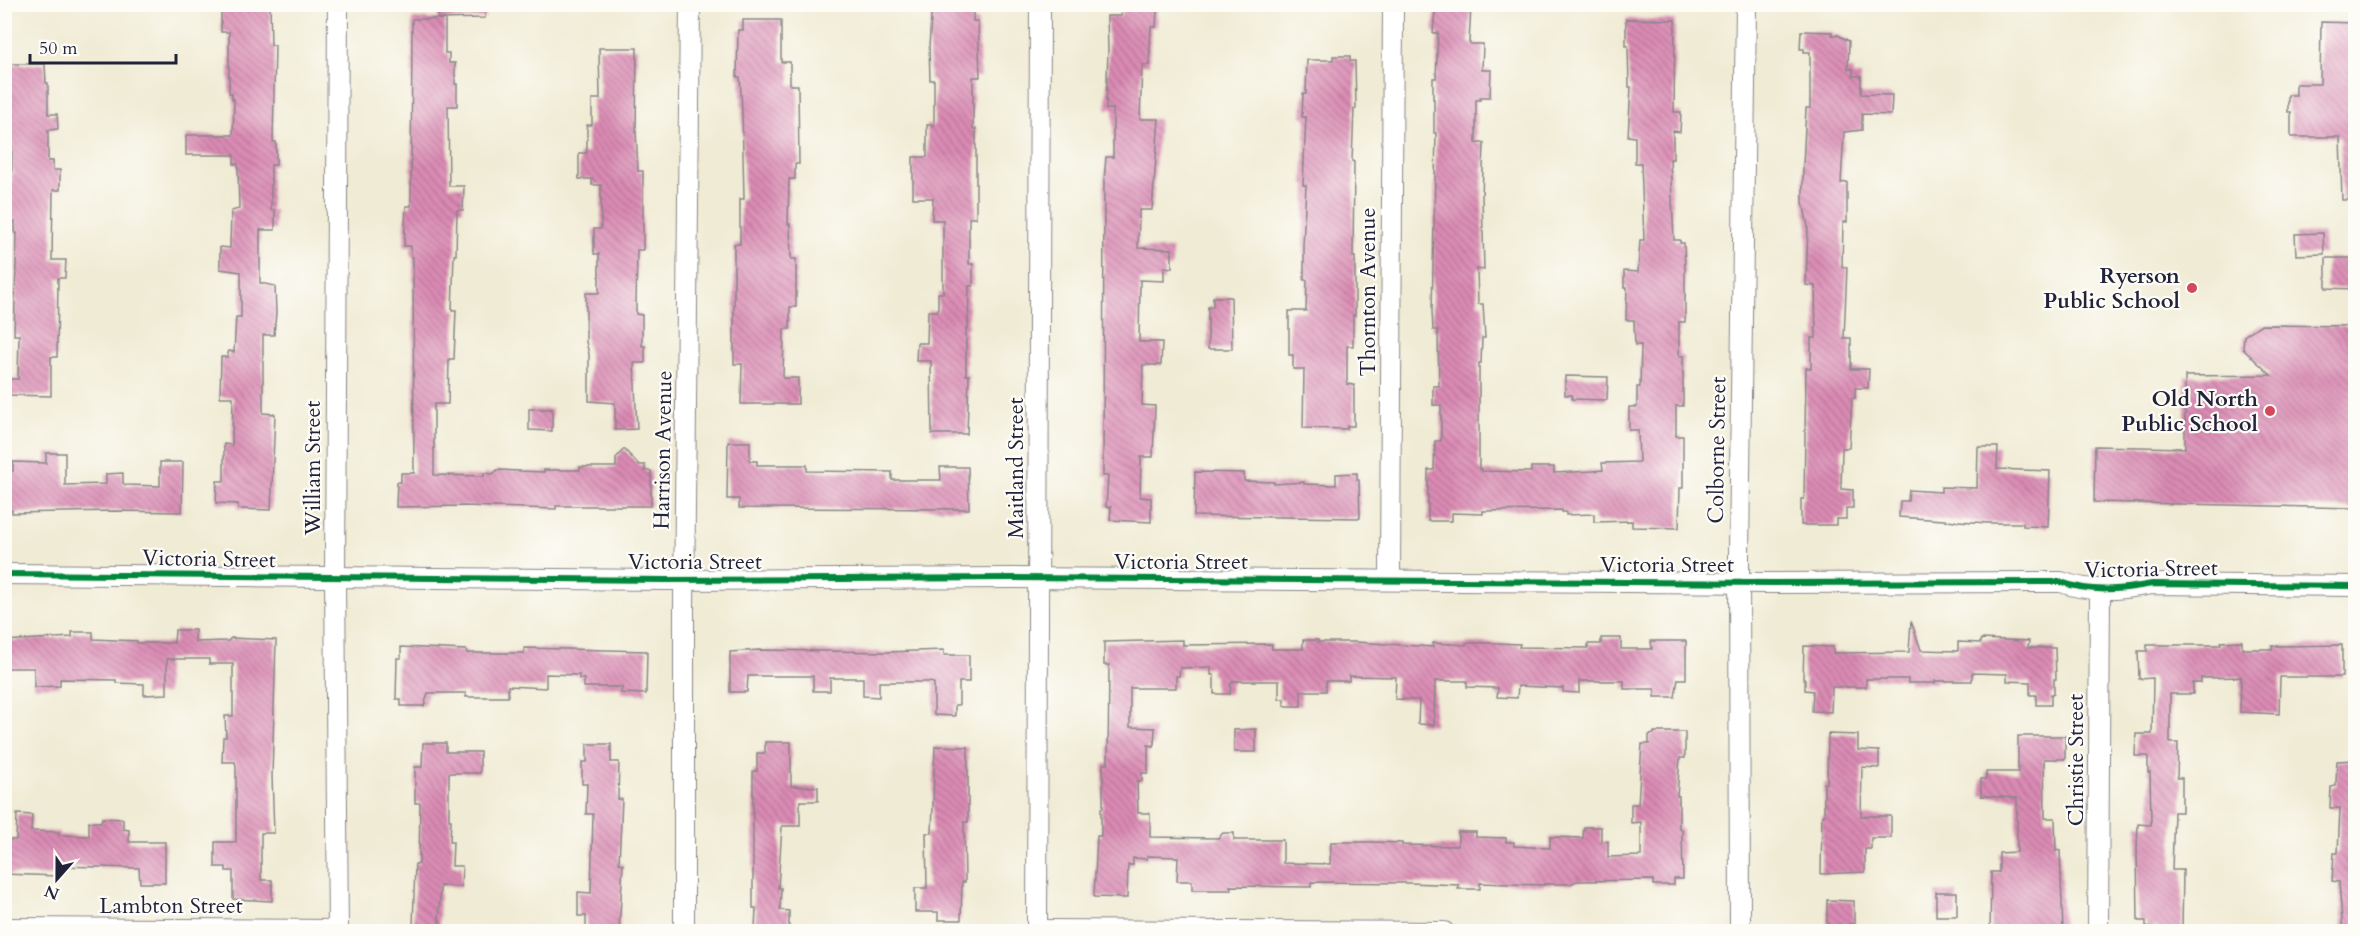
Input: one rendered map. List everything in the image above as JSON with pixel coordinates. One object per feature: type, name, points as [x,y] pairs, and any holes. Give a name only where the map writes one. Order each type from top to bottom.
[{"type":"street","name":"William Street","points":[[338,4],[335,577],[338,931]]},
{"type":"street","name":"Harrison Avenue","points":[[684,932],[684,579],[690,4]]},
{"type":"street","name":"Maitland Street","points":[[1037,931],[1040,4]]},
{"type":"street","name":"Thornton Avenue","points":[[1390,579],[1393,4]]},
{"type":"street","name":"Colborne Street","points":[[1740,932],[1739,582],[1746,4]]},
{"type":"street","name":"Victoria Street","points":[[4,574],[684,579],[2061,582],[2082,590],[2122,590],[2152,584],[2355,586]]},
{"type":"street","name":"Christie Street","points":[[2098,932],[2100,590]]},
{"type":"street","name":"Lambton Street","points":[[4,928],[338,931]]},
{"type":"street","points":[[1037,931],[1444,932]]},
{"type":"building","points":[[235,4],[270,4],[271,45],[275,45],[273,142],[276,142],[276,165],[271,165],[271,210],[275,210],[275,230],[260,230],[260,283],[275,286],[274,335],[263,335],[263,413],[275,414],[271,510],[238,509],[238,504],[216,503],[217,481],[224,481],[224,444],[232,445],[233,397],[220,397],[221,357],[228,357],[228,351],[234,352],[236,317],[241,317],[241,272],[220,269],[220,247],[230,248],[231,211],[239,209],[238,164],[234,164],[234,155],[186,155],[186,135],[233,135],[234,99],[232,99],[232,93],[229,93],[229,32],[221,32],[221,10],[235,10]]},
{"type":"building","points":[[438,4],[485,4],[485,18],[438,19]]},
{"type":"building","points":[[932,4],[973,4],[973,21],[978,21],[980,77],[973,77],[973,129],[976,129],[976,218],[969,218],[969,264],[973,264],[973,286],[969,286],[968,328],[966,328],[966,375],[969,375],[967,434],[932,434],[931,361],[916,361],[917,343],[927,343],[928,311],[938,311],[938,293],[943,293],[943,220],[932,220],[933,198],[913,198],[913,157],[927,157],[927,125],[934,125],[934,80],[930,80],[929,46]]},
{"type":"building","points":[[1442,4],[1463,4],[1463,7],[1471,7],[1469,42],[1483,44],[1482,70],[1491,70],[1490,97],[1480,97],[1480,100],[1476,100],[1476,143],[1484,143],[1482,196],[1484,270],[1477,269],[1478,304],[1483,304],[1485,338],[1482,338],[1481,363],[1479,363],[1479,469],[1482,471],[1531,472],[1531,467],[1554,467],[1554,473],[1593,471],[1603,470],[1602,463],[1639,462],[1638,430],[1629,430],[1629,407],[1637,407],[1641,345],[1635,345],[1634,320],[1626,320],[1627,287],[1624,287],[1624,271],[1638,272],[1640,240],[1644,240],[1641,163],[1635,163],[1635,137],[1628,136],[1631,87],[1629,87],[1626,19],[1675,20],[1674,112],[1681,112],[1680,132],[1673,131],[1673,159],[1670,159],[1674,240],[1684,243],[1685,269],[1685,322],[1679,322],[1679,356],[1683,356],[1683,406],[1676,406],[1676,436],[1683,436],[1683,488],[1680,488],[1679,528],[1632,527],[1632,521],[1594,522],[1594,514],[1566,515],[1566,512],[1562,510],[1483,511],[1483,514],[1452,513],[1452,521],[1428,521],[1428,470],[1434,470],[1435,441],[1441,441],[1441,405],[1433,405],[1433,386],[1439,386],[1438,330],[1433,330],[1432,311],[1436,133],[1434,133],[1433,78],[1436,78],[1438,33],[1433,33],[1435,10],[1442,10]]},
{"type":"building","points":[[1121,9],[1157,10],[1156,27],[1151,27],[1149,65],[1142,65],[1140,119],[1159,119],[1152,210],[1139,210],[1138,248],[1172,249],[1172,268],[1164,267],[1164,281],[1140,280],[1139,342],[1162,342],[1161,365],[1143,365],[1142,405],[1155,406],[1153,457],[1141,457],[1140,497],[1151,498],[1151,522],[1110,520],[1111,507],[1106,507],[1108,476],[1103,476],[1104,181],[1106,157],[1113,157],[1113,109],[1106,109],[1107,16],[1121,16]]},
{"type":"building","points":[[412,19],[445,19],[445,53],[449,53],[449,63],[455,63],[455,84],[457,84],[457,106],[448,106],[449,186],[464,186],[463,210],[457,210],[456,255],[454,255],[452,310],[456,310],[454,359],[449,359],[448,404],[434,404],[434,475],[484,476],[484,473],[493,474],[497,470],[544,472],[544,470],[580,470],[580,467],[616,467],[616,458],[624,449],[639,465],[645,465],[645,471],[651,471],[651,506],[556,506],[556,509],[466,506],[396,507],[397,482],[401,482],[401,473],[414,473],[413,257],[411,257],[411,246],[404,246],[406,206],[411,206]]},
{"type":"building","points":[[743,20],[781,20],[781,62],[790,62],[790,85],[798,85],[799,164],[795,164],[795,179],[789,179],[788,224],[790,224],[791,259],[796,259],[796,307],[790,307],[790,329],[784,329],[783,378],[798,378],[798,404],[741,404],[742,364],[734,364],[734,244],[740,244],[740,199],[744,199],[742,111],[740,77],[737,77],[738,30],[743,30]]},
{"type":"building","points":[[2321,22],[2355,23],[2355,200],[2342,200],[2340,137],[2291,137],[2288,95],[2296,95],[2296,84],[2320,84]]},
{"type":"building","points":[[1801,31],[1832,32],[1832,35],[1838,35],[1849,41],[1848,69],[1853,69],[1853,76],[1861,76],[1861,94],[1892,95],[1891,115],[1862,114],[1862,130],[1844,132],[1841,183],[1847,182],[1847,222],[1843,222],[1842,267],[1847,267],[1844,338],[1851,338],[1851,369],[1869,369],[1868,388],[1855,388],[1855,398],[1852,398],[1849,448],[1842,448],[1841,489],[1853,490],[1853,508],[1846,508],[1846,519],[1836,519],[1836,525],[1801,525],[1801,499],[1804,499],[1806,368],[1811,368],[1811,338],[1816,338],[1815,286],[1806,285],[1808,227],[1803,202],[1806,108],[1810,108],[1810,52],[1800,49]]},
{"type":"building","points":[[599,48],[637,48],[636,131],[638,171],[643,171],[643,250],[637,250],[636,314],[642,315],[642,346],[645,346],[645,363],[634,363],[637,429],[615,430],[615,403],[589,401],[586,293],[599,293],[599,254],[594,254],[594,229],[601,229],[601,185],[592,185],[592,179],[579,179],[579,153],[587,153],[587,125],[592,125],[592,99],[600,99]]},
{"type":"building","points":[[1333,56],[1350,56],[1350,61],[1355,61],[1356,109],[1354,109],[1352,161],[1354,162],[1355,316],[1353,315],[1353,346],[1347,346],[1347,384],[1354,385],[1354,426],[1347,426],[1347,429],[1303,428],[1304,369],[1293,369],[1293,355],[1289,355],[1289,311],[1306,311],[1307,280],[1304,280],[1303,247],[1306,185],[1303,185],[1306,117],[1302,117],[1303,94],[1306,94],[1307,60],[1333,60]]},
{"type":"building","points":[[9,64],[45,64],[46,83],[48,83],[48,114],[57,114],[58,129],[48,130],[48,161],[53,161],[53,170],[60,170],[60,190],[53,190],[52,260],[66,260],[65,278],[58,278],[57,357],[51,357],[51,396],[6,395],[6,379],[18,379],[19,335],[14,335],[17,233],[15,233],[15,221],[11,221],[12,140],[9,140]]},
{"type":"building","points":[[2323,233],[2324,254],[2296,255],[2295,234]]},
{"type":"building","points":[[2326,258],[2355,258],[2355,289],[2326,288]]},
{"type":"building","points":[[1213,297],[1231,297],[1232,349],[1208,349],[1208,307],[1213,307]]},
{"type":"building","name":"Old North Public School","points":[[2260,325],[2355,326],[2355,508],[2094,502],[2095,446],[2185,448],[2185,376],[2271,375],[2243,349],[2244,336]]},
{"type":"building","points":[[1565,376],[1608,377],[1607,400],[1572,399],[1572,395],[1565,395]]},
{"type":"building","points":[[529,409],[552,409],[552,431],[529,430]]},
{"type":"building","points":[[728,442],[750,442],[750,461],[757,461],[757,465],[807,465],[807,471],[892,472],[892,480],[941,480],[940,467],[968,467],[969,509],[739,508],[739,499],[727,499]]},
{"type":"building","points":[[1978,447],[1998,447],[1997,469],[2050,471],[2048,527],[2023,526],[2023,523],[1899,517],[1900,501],[1908,501],[1909,490],[1941,492],[1941,487],[1977,488]]},
{"type":"building","points":[[46,453],[65,453],[65,485],[106,484],[106,474],[123,473],[123,483],[126,485],[160,486],[160,462],[183,462],[182,512],[12,513],[12,510],[4,510],[4,471],[13,471],[13,462],[46,463]]},
{"type":"building","points":[[1195,472],[1244,473],[1244,481],[1274,482],[1274,484],[1304,482],[1304,484],[1336,485],[1336,474],[1357,473],[1360,518],[1194,516]]},
{"type":"building","points":[[1911,621],[1921,650],[1958,651],[1958,642],[1981,643],[1981,639],[2029,641],[2028,648],[2055,648],[2056,679],[2054,679],[2054,694],[2051,694],[2051,705],[2036,705],[2036,695],[2030,695],[2030,682],[2007,681],[2007,674],[1972,673],[1972,681],[1908,683],[1908,679],[1866,679],[1866,687],[1832,687],[1831,712],[1812,711],[1813,691],[1805,690],[1805,679],[1803,679],[1804,646],[1833,647],[1833,653],[1909,652]]},
{"type":"building","points":[[175,630],[195,630],[195,642],[228,641],[231,638],[276,640],[272,776],[274,833],[261,833],[261,880],[272,880],[272,901],[233,899],[233,871],[226,871],[226,867],[215,867],[215,842],[236,842],[236,766],[235,762],[222,762],[223,737],[226,737],[225,716],[233,716],[233,664],[209,664],[209,659],[167,659],[167,694],[144,695],[144,684],[116,683],[116,680],[60,679],[60,686],[34,687],[34,668],[4,668],[4,641],[72,637],[72,632],[93,632],[93,639],[137,641],[137,643],[174,643]]},
{"type":"building","points":[[1601,638],[1621,638],[1621,649],[1652,649],[1651,641],[1686,641],[1686,679],[1678,679],[1675,697],[1655,697],[1655,689],[1624,689],[1624,681],[1579,681],[1579,693],[1563,692],[1563,688],[1518,686],[1517,698],[1497,697],[1498,688],[1467,687],[1467,681],[1435,681],[1434,725],[1418,724],[1419,700],[1395,699],[1396,677],[1349,676],[1349,681],[1326,681],[1326,691],[1301,691],[1301,706],[1284,706],[1284,699],[1279,699],[1279,681],[1233,681],[1230,694],[1214,694],[1214,675],[1211,675],[1211,667],[1180,668],[1179,676],[1176,676],[1176,688],[1130,688],[1130,727],[1155,728],[1154,746],[1148,745],[1148,773],[1142,773],[1142,781],[1137,781],[1138,813],[1150,813],[1150,837],[1218,838],[1223,833],[1234,833],[1234,840],[1283,840],[1283,863],[1330,864],[1331,842],[1458,846],[1458,832],[1476,832],[1476,837],[1506,838],[1506,842],[1514,842],[1514,846],[1550,848],[1550,837],[1583,838],[1584,827],[1601,827],[1601,842],[1608,841],[1608,857],[1641,856],[1641,822],[1631,823],[1631,804],[1638,804],[1642,744],[1649,744],[1649,735],[1654,732],[1685,732],[1685,758],[1680,758],[1677,796],[1679,796],[1679,829],[1682,829],[1683,879],[1674,879],[1674,885],[1653,885],[1653,880],[1577,881],[1570,884],[1544,885],[1480,883],[1480,889],[1458,889],[1459,885],[1311,882],[1311,887],[1230,886],[1231,890],[1192,890],[1192,881],[1177,881],[1178,857],[1147,856],[1147,859],[1133,858],[1133,865],[1128,865],[1127,898],[1094,897],[1097,836],[1101,836],[1101,808],[1103,808],[1103,764],[1108,764],[1109,665],[1104,665],[1104,642],[1183,640],[1183,645],[1272,644],[1272,649],[1303,649],[1303,640],[1433,647],[1433,643],[1466,645],[1466,643],[1496,643],[1520,644],[1519,647],[1588,648],[1588,644],[1601,644]]},
{"type":"building","points":[[2242,641],[2242,649],[2342,645],[2342,677],[2280,677],[2279,714],[2240,712],[2241,677],[2201,678],[2201,683],[2193,683],[2193,694],[2170,694],[2170,743],[2178,743],[2177,778],[2182,778],[2182,812],[2174,812],[2172,870],[2183,870],[2182,931],[2146,927],[2146,921],[2138,921],[2137,848],[2138,824],[2151,825],[2150,772],[2148,773],[2148,756],[2135,756],[2136,734],[2152,734],[2153,678],[2139,679],[2138,651],[2147,651],[2147,645],[2221,645],[2220,642]]},
{"type":"building","points":[[401,647],[466,650],[467,653],[524,653],[524,648],[647,651],[646,694],[621,693],[622,687],[584,687],[584,679],[579,679],[579,675],[546,674],[546,688],[508,686],[508,697],[466,697],[466,693],[428,693],[424,706],[401,706],[401,699],[396,699],[397,658],[401,658]]},
{"type":"building","points":[[760,650],[887,652],[944,650],[944,655],[969,655],[969,682],[959,682],[959,705],[955,705],[955,716],[934,715],[934,683],[929,682],[879,682],[879,697],[863,696],[863,678],[830,678],[830,691],[813,691],[813,676],[748,676],[747,692],[730,692],[730,652]]},
{"type":"building","points":[[1256,729],[1256,752],[1234,752],[1234,730]]},
{"type":"building","points":[[1828,734],[1858,735],[1858,750],[1879,751],[1879,768],[1862,767],[1861,816],[1891,816],[1891,838],[1871,838],[1871,849],[1865,849],[1865,872],[1821,874],[1822,816],[1824,816],[1824,783],[1827,783]]},
{"type":"building","points":[[2018,736],[2065,736],[2065,759],[2044,759],[2045,818],[2055,818],[2056,851],[2060,850],[2063,932],[1990,932],[1991,872],[1999,872],[1999,853],[2017,852],[2017,798],[1981,796],[1981,779],[1986,779],[1986,772],[2018,772]]},
{"type":"building","points":[[765,742],[791,742],[791,786],[818,787],[818,801],[800,801],[800,826],[782,826],[778,888],[781,888],[780,910],[789,911],[789,928],[755,928],[753,771],[757,771],[757,753],[765,753]]},
{"type":"building","points":[[423,743],[446,743],[446,752],[480,752],[480,773],[449,773],[452,866],[462,866],[461,887],[440,886],[439,927],[413,927],[415,864],[419,864],[420,803],[415,803],[415,767],[422,767]]},
{"type":"building","points":[[587,744],[611,744],[611,762],[619,762],[618,799],[622,799],[619,863],[623,864],[619,932],[586,932],[586,916],[578,916],[578,892],[591,893],[593,814],[586,814],[587,784],[582,784],[582,762],[587,762]]},
{"type":"building","points":[[935,746],[968,747],[968,822],[964,822],[965,882],[962,882],[961,920],[938,920],[938,912],[915,912],[915,888],[927,888],[926,833],[932,833]]},
{"type":"building","points":[[2355,760],[2355,932],[2343,932],[2339,882],[2332,881],[2334,853],[2338,853],[2340,808],[2330,808],[2331,787],[2336,786],[2337,761]]},
{"type":"building","points":[[17,814],[32,815],[31,831],[59,832],[59,835],[89,836],[89,822],[101,822],[102,818],[123,819],[123,829],[129,830],[129,842],[165,842],[165,883],[140,883],[139,868],[58,866],[58,876],[4,874],[4,839],[16,840]]},
{"type":"building","points":[[1936,892],[1957,892],[1957,916],[1936,916]]},
{"type":"building","points":[[1827,900],[1854,901],[1854,924],[1849,924],[1849,932],[1827,932]]},
{"type":"cycle path","points":[[4,574],[665,580],[1010,578],[1772,583],[2061,582],[2095,589],[2128,588],[2152,584],[2356,586]]},
{"type":"place","name":"Ryerson Public School","points":[[2192,288]]},
{"type":"place","name":"Old North Public School","points":[[2270,411]]}]
